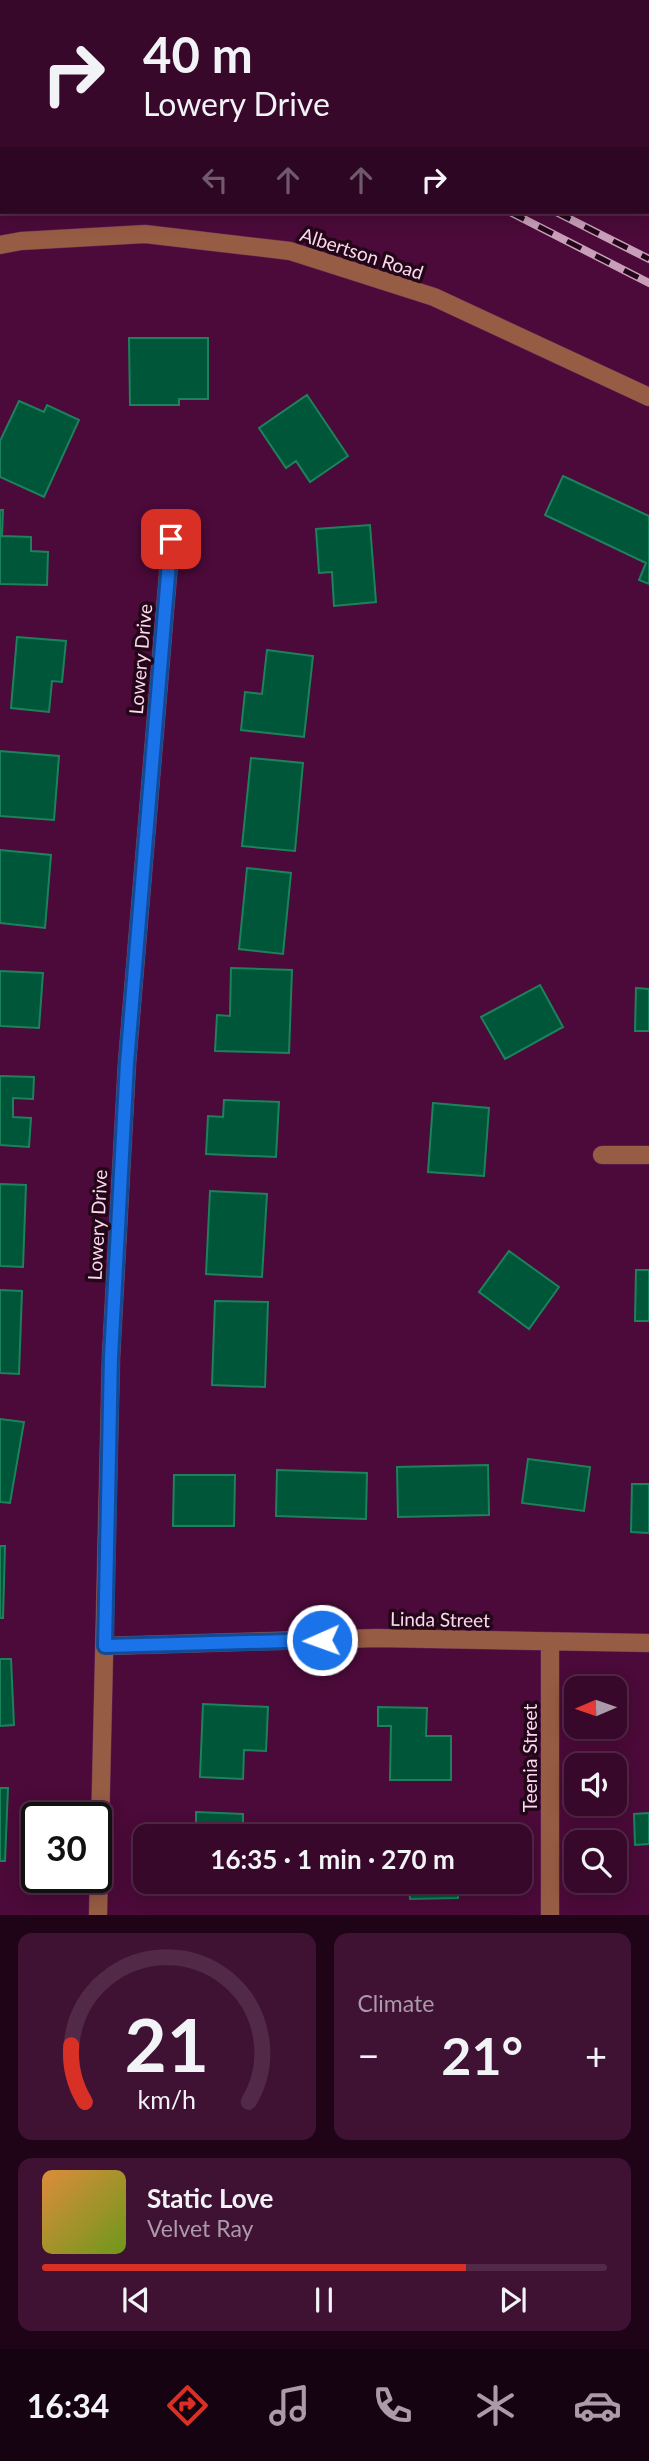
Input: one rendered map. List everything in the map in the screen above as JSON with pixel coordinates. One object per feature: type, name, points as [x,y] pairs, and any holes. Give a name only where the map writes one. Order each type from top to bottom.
[{"type":"street","name":"Albertson Road","points":[[0,245],[21,241],[145,234],[290,251],[434,297],[649,397]]},
{"type":"street","name":"Lowery Drive","points":[[99,1915],[111,1357],[127,1063],[171,539]]},
{"type":"street","points":[[602,1155],[649,1155]]},
{"type":"street","name":"Linda Street","points":[[105,1646],[377,1638],[649,1643]]},
{"type":"street","name":"Teenia Street","points":[[550,1642],[550,1915]]},
{"type":"building","points":[[129,338],[208,338],[208,399],[179,399],[179,405],[130,405]]},
{"type":"building","points":[[307,395],[348,456],[310,482],[296,461],[286,468],[259,428]]},
{"type":"building","points":[[19,401],[44,412],[47,405],[79,420],[44,497],[0,477],[0,441]]},
{"type":"building","points":[[563,476],[649,516],[649,584],[639,580],[646,563],[545,515]]},
{"type":"building","points":[[0,510],[3,510],[2,536],[31,537],[31,551],[48,552],[47,585],[0,584]]},
{"type":"building","points":[[370,525],[376,602],[334,606],[332,572],[319,573],[316,529]]},
{"type":"building","points":[[17,637],[66,641],[62,682],[52,681],[49,712],[11,708]]},
{"type":"building","points":[[267,650],[313,656],[304,737],[241,730],[245,692],[262,694]]},
{"type":"building","points":[[0,751],[59,756],[54,820],[0,816]]},
{"type":"building","points":[[251,758],[303,763],[295,851],[242,846]]},
{"type":"building","points":[[0,850],[51,855],[45,928],[0,923]]},
{"type":"building","points":[[247,868],[291,873],[283,954],[239,949]]},
{"type":"building","points":[[231,968],[292,970],[289,1053],[215,1051],[217,1015],[230,1016]]},
{"type":"building","points":[[0,971],[43,973],[39,1028],[0,1026]]},
{"type":"building","points":[[540,985],[563,1027],[505,1059],[481,1017]]},
{"type":"building","points":[[636,988],[649,989],[649,1031],[635,1031]]},
{"type":"building","points":[[0,1076],[34,1077],[33,1099],[13,1098],[13,1117],[31,1118],[29,1147],[0,1145]]},
{"type":"building","points":[[224,1100],[279,1102],[276,1157],[206,1154],[208,1116],[223,1117]]},
{"type":"building","points":[[433,1103],[489,1108],[484,1176],[428,1172]]},
{"type":"building","points":[[0,1184],[26,1185],[23,1267],[0,1266]]},
{"type":"building","points":[[210,1191],[267,1194],[262,1277],[206,1274]]},
{"type":"building","points":[[509,1251],[559,1287],[529,1329],[479,1292]]},
{"type":"building","points":[[636,1270],[649,1270],[649,1321],[635,1321]]},
{"type":"building","points":[[0,1290],[22,1291],[19,1374],[0,1373]]},
{"type":"building","points":[[215,1301],[268,1302],[265,1387],[212,1385]]},
{"type":"building","points":[[0,1419],[24,1422],[10,1503],[0,1502]]},
{"type":"building","points":[[528,1459],[590,1467],[584,1511],[522,1503]]},
{"type":"building","points":[[488,1465],[489,1515],[398,1517],[397,1467]]},
{"type":"building","points":[[277,1470],[367,1473],[366,1519],[276,1516]]},
{"type":"building","points":[[174,1475],[235,1475],[234,1526],[173,1526]]},
{"type":"building","points":[[632,1484],[649,1484],[649,1533],[631,1532]]},
{"type":"building","points":[[0,1546],[5,1546],[3,1618],[0,1618]]},
{"type":"building","points":[[0,1659],[11,1659],[14,1725],[0,1726]]},
{"type":"building","points":[[203,1704],[268,1707],[266,1751],[244,1750],[243,1779],[200,1777]]},
{"type":"building","points":[[378,1707],[427,1708],[426,1736],[451,1736],[451,1780],[390,1780],[391,1726],[378,1726]]},
{"type":"building","points":[[0,1788],[8,1788],[5,1861],[0,1861]]},
{"type":"building","points":[[196,1812],[243,1814],[243,1824],[196,1824]]},
{"type":"building","points":[[649,1813],[649,1844],[635,1845],[634,1814]]},
{"type":"building","points":[[410,1894],[458,1894],[458,1898],[410,1899]]},
{"type":"railway","points":[[514,214],[649,283]]},
{"type":"railway","points":[[560,214],[649,259]]},
{"type":"route","points":[[171,539],[127,1063],[111,1357],[105,1646],[322,1640]]}]
